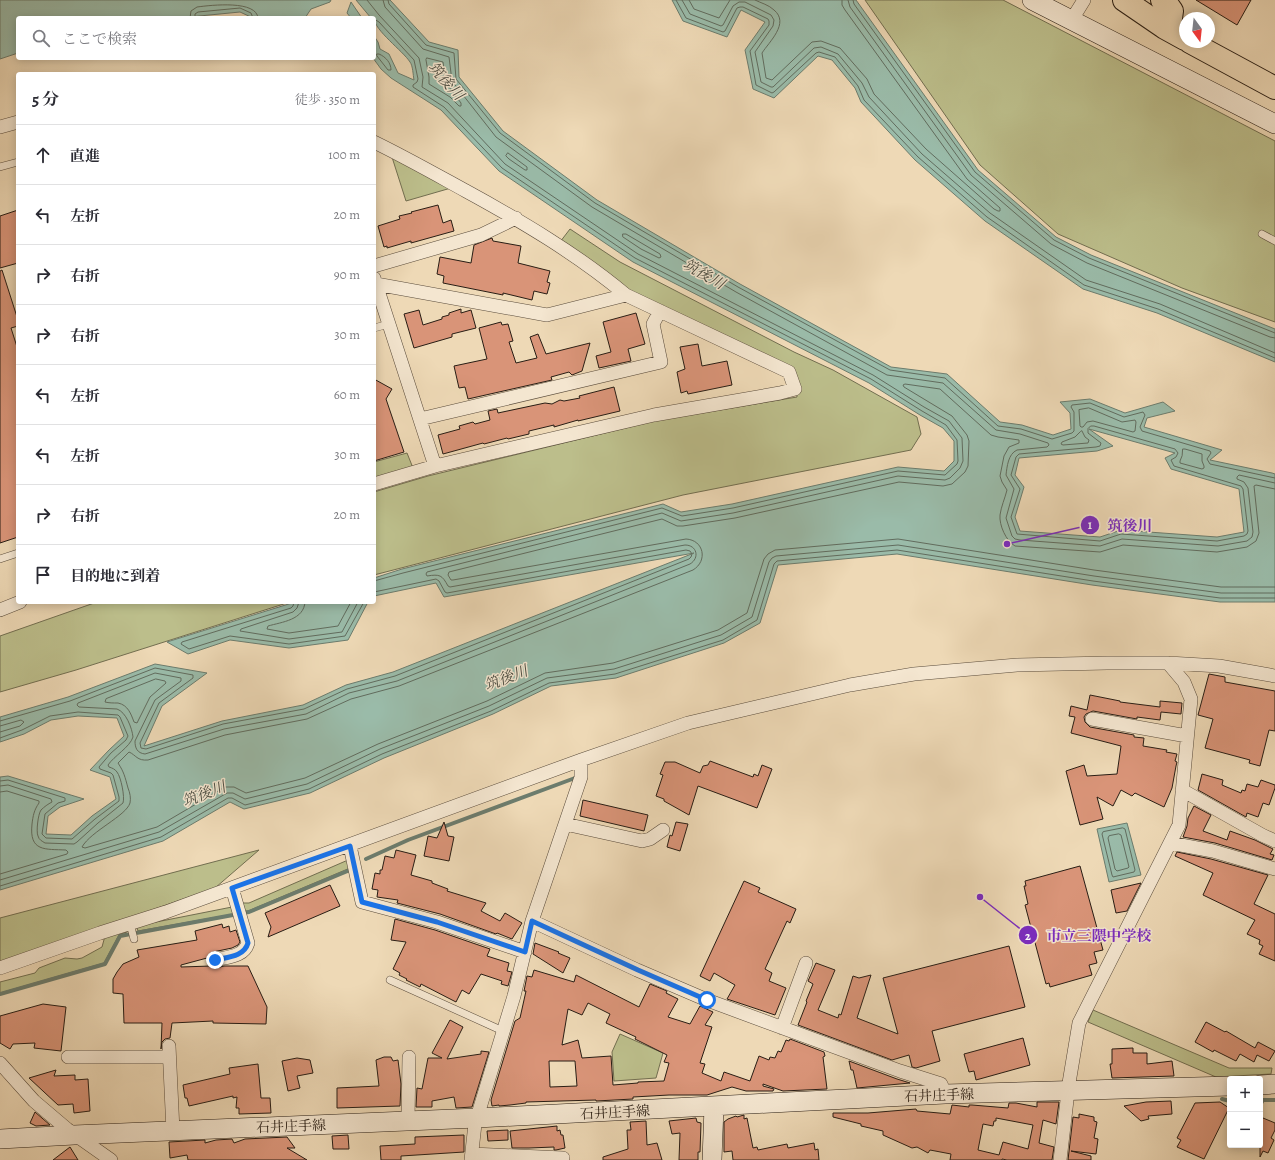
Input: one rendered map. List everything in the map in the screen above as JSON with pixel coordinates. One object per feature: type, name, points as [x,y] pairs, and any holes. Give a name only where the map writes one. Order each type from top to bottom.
[{"type":"highway","points":[[1124,0],[1179,36]]},
{"type":"highway","points":[[1162,0],[1172,11],[1171,18],[1165,28]]},
{"type":"highway","points":[[1201,48],[1275,88]]},
{"type":"street","points":[[1032,0],[1274,125]]},
{"type":"street","points":[[1071,21],[1084,0]]},
{"type":"street","points":[[0,127],[16,123]]},
{"type":"street","points":[[376,143],[516,218],[604,276],[626,295],[789,372],[795,389],[780,393],[654,415],[435,466],[376,483]]},
{"type":"street","points":[[376,265],[481,235],[516,218]]},
{"type":"street","points":[[376,281],[547,315],[626,295]]},
{"type":"street","points":[[376,284],[435,466]]},
{"type":"street","points":[[420,419],[660,362],[653,324],[660,311]]},
{"type":"street","points":[[0,610],[16,604]]},
{"type":"street","points":[[0,968],[130,926],[581,760],[688,723],[850,685],[914,674],[1017,665],[1107,663],[1168,663],[1219,666],[1275,676]]},
{"type":"street","points":[[1060,1160],[1079,1023],[1179,825],[1191,699],[1184,682],[1168,663]]},
{"type":"street","points":[[1092,719],[1187,736]]},
{"type":"street","points":[[563,1158],[471,1157],[475,1124],[503,1031],[532,921],[581,777],[581,760]]},
{"type":"street","points":[[1182,790],[1275,841]]},
{"type":"street","points":[[565,824],[642,841],[650,839],[663,830]]},
{"type":"street","points":[[1170,843],[1213,851],[1275,869]]},
{"type":"street","points":[[350,846],[362,902],[437,922],[525,952]]},
{"type":"street","points":[[215,960],[242,953],[247,949],[248,943],[232,888]]},
{"type":"street","points":[[532,921],[707,1000],[900,1071],[942,1084],[945,1094]]},
{"type":"street","points":[[782,1028],[806,963]]},
{"type":"street","points":[[68,1057],[169,1052],[173,1131]]},
{"type":"street","points":[[408,1121],[409,1057]]},
{"type":"street","points":[[0,1063],[34,1101],[74,1135],[112,1160]]},
{"type":"street","points":[[1263,1084],[1275,1084]]},
{"type":"street","name":"石井庄手線","points":[[0,1139],[714,1107],[945,1094],[1227,1086]]},
{"type":"street","points":[[712,1160],[714,1107]]},
{"type":"lane","points":[[0,167],[16,163]]},
{"type":"lane","points":[[1262,234],[1275,241]]},
{"type":"lane","points":[[376,327],[389,324]]},
{"type":"lane","points":[[0,559],[16,554]]},
{"type":"lane","points":[[130,926],[134,939]]},
{"type":"lane","points":[[390,980],[503,1031]]},
{"type":"green space","points":[[865,0],[1003,0],[1275,141],[1275,322],[1182,288],[1058,234],[980,165]]},
{"type":"green space","points":[[391,154],[451,188],[406,201]]},
{"type":"green space","points":[[570,229],[620,262],[794,352],[833,370],[917,417],[921,434],[911,450],[683,495],[376,574],[376,491],[428,476],[654,421],[797,397],[795,371],[625,288],[560,242]]},
{"type":"green space","points":[[407,453],[413,468],[376,480],[376,461]]},
{"type":"green space","points":[[91,604],[284,604],[76,670],[0,692],[0,636]]},
{"type":"green space","points":[[259,850],[215,888],[0,963],[0,918]]},
{"type":"green space","points":[[348,860],[350,868],[248,911],[244,911],[240,903],[249,903]]},
{"type":"green space","points":[[232,907],[234,914],[138,931],[136,926]]},
{"type":"green space","points":[[127,928],[127,932],[119,935],[104,963],[0,993],[0,982],[35,973],[39,968],[65,958],[82,958],[102,947],[105,936]]},
{"type":"green space","points":[[1093,1010],[1229,1068],[1272,1068],[1271,1074],[1216,1077],[1088,1022]]},
{"type":"green space","points":[[620,1034],[663,1053],[656,1078],[614,1081],[612,1052]]},
{"type":"water","points":[[0,0],[331,0],[330,2],[311,9],[306,16],[249,16],[240,12],[199,16],[16,16],[16,54],[0,59]]},
{"type":"water","points":[[356,0],[390,0],[429,42],[458,50],[459,77],[503,131],[597,200],[740,284],[891,367],[947,374],[1000,422],[1022,425],[1053,435],[1071,429],[1070,413],[1060,402],[1090,399],[1125,413],[1163,402],[1175,411],[1147,418],[1144,427],[1222,450],[1210,460],[1275,474],[1275,602],[1220,602],[1092,585],[897,554],[778,565],[760,623],[724,643],[616,678],[551,686],[493,714],[384,758],[310,793],[244,809],[230,802],[163,841],[0,890],[0,777],[8,776],[84,799],[60,807],[48,816],[46,834],[71,835],[92,816],[116,799],[110,777],[90,770],[124,736],[117,718],[78,716],[51,720],[24,734],[0,742],[0,717],[68,697],[155,664],[207,673],[162,706],[144,746],[222,721],[303,705],[346,685],[393,672],[694,553],[444,597],[436,583],[376,596],[376,577],[402,569],[663,504],[681,512],[732,504],[898,467],[944,471],[954,461],[954,441],[943,428],[869,383],[633,262],[499,171],[441,110],[391,78],[381,69],[374,60],[376,60],[376,39],[380,49],[389,54],[398,73],[414,80],[410,62],[376,24],[376,16],[369,16]],"holes":[[[1089,429],[1175,453],[1165,458],[1171,469],[1239,489],[1244,532],[1217,537],[1121,530],[1100,537],[1020,531],[1015,517],[1024,487],[1015,475],[1019,458],[1097,451],[1113,446]]]},
{"type":"water","points":[[672,0],[856,0],[978,170],[1056,237],[1091,255],[1275,329],[1275,362],[1157,313],[1083,289],[985,221],[915,160],[861,102],[855,88],[832,60],[818,56],[774,98],[753,89],[745,50],[765,22],[741,10],[727,37],[683,21]]},
{"type":"water","points":[[351,2],[361,16],[349,16],[347,13]]},
{"type":"water","points":[[289,604],[367,604],[348,640],[289,648],[230,640],[188,654],[167,642]]},
{"type":"water","points":[[1127,823],[1141,875],[1109,882],[1097,829]]},
{"type":"building","points":[[1196,0],[1251,0],[1237,25]]},
{"type":"building","points":[[438,205],[443,223],[451,220],[454,231],[411,243],[411,241],[387,248],[387,246],[384,247],[378,226],[400,219],[399,216]]},
{"type":"building","points":[[16,211],[16,264],[0,268],[0,216]]},
{"type":"building","points":[[492,238],[493,241],[521,246],[518,263],[550,271],[547,282],[550,283],[547,294],[534,291],[532,300],[503,293],[503,295],[443,283],[444,276],[437,274],[440,257],[471,263],[474,245]]},
{"type":"building","points":[[2,270],[16,314],[16,327],[11,328],[16,344],[16,538],[0,543],[0,271]]},
{"type":"building","points":[[461,309],[461,313],[471,310],[476,328],[452,334],[452,337],[414,348],[404,314],[419,310],[423,325],[442,319],[442,317],[449,315],[449,313]]},
{"type":"building","points":[[636,313],[645,344],[628,349],[631,361],[599,368],[596,356],[611,352],[603,322]]},
{"type":"building","points":[[501,322],[502,325],[508,324],[513,341],[509,342],[516,363],[537,358],[530,337],[538,334],[546,354],[590,343],[582,371],[572,375],[569,372],[551,377],[552,380],[468,399],[465,387],[459,388],[454,366],[487,359],[479,328]]},
{"type":"building","points":[[698,344],[702,366],[727,361],[732,385],[688,394],[687,391],[681,393],[677,372],[685,369],[680,347]]},
{"type":"building","points":[[376,380],[392,389],[386,399],[404,452],[376,460]]},
{"type":"building","points":[[614,387],[620,411],[554,427],[554,425],[529,431],[529,434],[483,443],[443,454],[438,435],[460,429],[459,426],[473,422],[475,424],[490,420],[488,411],[497,409],[498,413],[545,403],[552,404],[560,400],[564,401],[580,398],[579,396]]},
{"type":"building","points":[[1209,674],[1225,677],[1225,682],[1275,691],[1275,731],[1269,730],[1260,766],[1249,763],[1250,760],[1205,748],[1213,719],[1198,715]]},
{"type":"building","points":[[1090,695],[1120,702],[1160,707],[1160,701],[1182,703],[1181,714],[1161,712],[1160,720],[1137,717],[1137,719],[1093,711],[1086,714],[1084,717],[1085,722],[1090,727],[1144,738],[1143,746],[1167,750],[1166,752],[1177,754],[1172,788],[1164,807],[1135,793],[1132,796],[1121,790],[1113,806],[1097,797],[1103,819],[1080,825],[1066,771],[1084,765],[1087,776],[1117,774],[1121,746],[1071,733],[1075,717],[1069,716],[1071,706],[1087,710]]},
{"type":"building","points":[[710,761],[753,777],[754,774],[758,776],[762,765],[772,769],[757,808],[698,786],[689,815],[664,801],[664,799],[656,796],[663,775],[660,774],[665,762],[675,762],[700,773],[703,766],[708,765]]},
{"type":"building","points":[[1202,774],[1223,780],[1222,785],[1241,793],[1242,790],[1245,791],[1247,784],[1258,787],[1261,780],[1275,785],[1275,788],[1269,805],[1263,803],[1258,817],[1247,813],[1246,817],[1198,790]]},
{"type":"building","points":[[583,800],[648,815],[644,831],[580,816]]},
{"type":"building","points":[[1194,806],[1211,815],[1203,831],[1227,840],[1230,831],[1255,840],[1273,849],[1270,854],[1274,855],[1272,860],[1215,843],[1183,837],[1188,818]]},
{"type":"building","points":[[444,822],[448,836],[454,837],[449,861],[424,856],[428,836],[437,838]]},
{"type":"building","points":[[676,822],[688,824],[680,851],[667,847],[670,835],[672,836]]},
{"type":"building","points":[[396,850],[416,855],[411,875],[432,881],[432,883],[448,889],[447,891],[486,903],[481,911],[500,921],[505,913],[522,923],[512,939],[440,914],[397,903],[398,900],[377,897],[378,890],[372,889],[375,873],[380,874],[385,856],[394,858]]},
{"type":"building","points":[[1177,852],[1211,859],[1268,875],[1254,904],[1275,914],[1275,961],[1259,954],[1263,946],[1259,944],[1260,940],[1247,934],[1255,920],[1203,895],[1213,873],[1175,856]]},
{"type":"building","points":[[1080,866],[1103,950],[1094,952],[1097,963],[1089,965],[1092,975],[1050,987],[1049,983],[1046,984],[1025,905],[1028,904],[1024,886],[1026,886],[1025,881]]},
{"type":"building","points":[[744,881],[760,888],[758,892],[796,909],[790,923],[787,921],[765,969],[772,973],[769,981],[786,988],[775,1015],[727,999],[735,985],[714,973],[710,981],[700,976]]},
{"type":"building","points":[[1141,883],[1127,911],[1116,913],[1111,890]]},
{"type":"building","points":[[330,885],[340,906],[268,937],[271,927],[265,913]]},
{"type":"building","points":[[395,919],[435,930],[490,949],[487,956],[509,963],[507,971],[512,972],[508,986],[501,984],[502,981],[481,974],[469,994],[462,990],[456,1002],[421,984],[420,987],[406,980],[407,979],[399,975],[400,973],[393,969],[406,942],[391,940]]},
{"type":"building","points":[[222,924],[223,928],[229,926],[230,932],[236,930],[240,942],[238,945],[232,948],[213,952],[209,954],[207,958],[181,965],[181,967],[211,966],[216,968],[224,966],[248,966],[267,1007],[266,1024],[213,1023],[213,1021],[172,1023],[170,1038],[165,1039],[162,1042],[161,1049],[162,1023],[124,1023],[123,994],[113,993],[113,979],[123,964],[139,957],[137,950],[197,940],[195,931]]},
{"type":"building","points":[[535,943],[570,958],[563,973],[533,954]]},
{"type":"building","points":[[1009,946],[1025,1007],[932,1031],[940,1061],[916,1068],[912,1067],[909,1055],[892,1060],[798,1025],[813,984],[808,981],[816,963],[835,970],[818,1010],[838,1018],[839,1014],[841,1015],[853,976],[859,978],[871,975],[857,1018],[898,1034],[883,978]]},
{"type":"building","points":[[534,970],[574,982],[576,975],[639,1007],[650,984],[667,991],[666,993],[678,999],[668,1017],[690,1024],[700,1006],[713,1012],[705,1025],[712,1027],[700,1063],[705,1064],[702,1073],[721,1081],[724,1072],[750,1081],[759,1056],[769,1060],[770,1057],[775,1058],[778,1051],[781,1052],[786,1040],[789,1041],[790,1039],[824,1052],[825,1056],[823,1057],[827,1089],[783,1091],[763,1084],[763,1086],[774,1089],[773,1091],[746,1091],[732,1087],[707,1095],[669,1095],[596,1101],[526,1102],[492,1106],[491,1100],[515,1021],[520,1018],[526,991],[524,991],[527,976],[532,977]],"holes":[[[588,1003],[610,1014],[606,1023],[636,1037],[635,1039],[667,1055],[664,1062],[669,1063],[664,1081],[613,1085],[611,1056],[582,1058],[578,1040],[562,1045],[568,1009],[582,1015]],[[549,1061],[575,1061],[577,1086],[550,1087]]]},
{"type":"building","points":[[43,1004],[66,1007],[61,1051],[34,1048],[35,1043],[13,1044],[10,1049],[0,1043],[0,1016]]},
{"type":"building","points":[[450,1020],[463,1027],[447,1059],[481,1054],[481,1051],[489,1052],[472,1107],[456,1108],[454,1097],[432,1101],[432,1107],[416,1107],[417,1088],[422,1089],[428,1058],[442,1058],[432,1053]]},
{"type":"building","points":[[1206,1022],[1225,1032],[1226,1031],[1255,1048],[1258,1042],[1275,1051],[1269,1061],[1257,1055],[1254,1062],[1240,1054],[1236,1061],[1214,1050],[1213,1052],[1195,1042]]},
{"type":"building","points":[[1023,1038],[1030,1065],[976,1080],[974,1071],[969,1072],[964,1054]]},
{"type":"building","points":[[1133,1048],[1133,1053],[1147,1053],[1147,1064],[1172,1061],[1174,1076],[1112,1078],[1110,1064],[1112,1064],[1112,1049]]},
{"type":"building","points":[[384,1057],[391,1057],[393,1061],[398,1060],[401,1084],[400,1106],[337,1108],[337,1088],[379,1086],[376,1060]]},
{"type":"building","points":[[297,1058],[310,1060],[313,1073],[297,1076],[300,1088],[288,1091],[282,1061]]},
{"type":"building","points":[[849,1061],[910,1083],[857,1088],[853,1070],[851,1070]]},
{"type":"building","points":[[258,1064],[261,1098],[270,1098],[271,1113],[239,1114],[239,1108],[236,1108],[237,1097],[233,1098],[233,1096],[189,1106],[187,1098],[185,1098],[183,1085],[230,1074],[229,1068]]},
{"type":"building","points":[[56,1070],[54,1076],[75,1075],[75,1080],[88,1079],[90,1111],[74,1113],[73,1104],[58,1105],[29,1078]]},
{"type":"building","points":[[1171,1101],[1172,1114],[1148,1116],[1149,1119],[1141,1121],[1124,1106],[1146,1102]]},
{"type":"building","points":[[1037,1102],[1059,1102],[1056,1124],[1043,1120],[1039,1143],[1054,1147],[1052,1160],[950,1160],[951,1154],[930,1150],[928,1153],[917,1147],[912,1148],[883,1135],[883,1131],[833,1117],[833,1113],[868,1113],[916,1109],[917,1111],[950,1114],[952,1105],[1008,1108],[1009,1103],[1016,1103],[1037,1107]],"holes":[[[996,1118],[1033,1125],[1028,1149],[1003,1142],[999,1155],[978,1150],[983,1124],[993,1126]]]},
{"type":"building","points":[[1220,1102],[1227,1107],[1227,1112],[1204,1159],[1177,1147],[1181,1140],[1177,1138],[1195,1103]]},
{"type":"building","points":[[35,1112],[50,1125],[36,1126],[30,1123]]},
{"type":"building","points":[[1079,1114],[1094,1117],[1094,1121],[1097,1122],[1094,1138],[1098,1139],[1096,1154],[1071,1151],[1091,1156],[1091,1160],[1068,1160],[1073,1117],[1079,1118]]},
{"type":"building","points":[[744,1115],[744,1119],[747,1118],[753,1148],[757,1147],[758,1150],[787,1144],[788,1148],[814,1143],[815,1150],[818,1149],[819,1160],[733,1160],[732,1151],[724,1152],[724,1122],[736,1116]]},
{"type":"building","points":[[696,1118],[697,1122],[701,1123],[700,1152],[698,1152],[698,1160],[679,1160],[680,1133],[672,1134],[669,1121]]},
{"type":"building","points":[[1263,1118],[1275,1123],[1275,1130],[1271,1138],[1274,1140],[1268,1153],[1263,1151],[1260,1157],[1260,1148],[1263,1148]]},
{"type":"building","points":[[646,1121],[647,1145],[657,1143],[662,1160],[603,1160],[603,1157],[628,1149],[627,1130],[631,1130],[630,1122]]},
{"type":"building","points":[[557,1126],[557,1131],[560,1130],[561,1135],[563,1135],[565,1148],[554,1150],[554,1147],[512,1148],[510,1131]]},
{"type":"building","points":[[508,1130],[508,1140],[488,1141],[487,1131]]},
{"type":"building","points":[[348,1135],[349,1149],[333,1149],[332,1136]]},
{"type":"building","points":[[464,1135],[464,1152],[401,1156],[401,1160],[381,1160],[380,1146],[415,1144],[415,1137]]},
{"type":"building","points":[[287,1137],[295,1148],[287,1148],[307,1160],[188,1160],[187,1155],[170,1158],[169,1142],[205,1140],[205,1143],[216,1140],[232,1139],[234,1143],[245,1139]]},
{"type":"building","points":[[70,1147],[78,1160],[53,1160]]},
{"type":"waterway","points":[[366,859],[408,840],[575,778]]},
{"type":"waterway","points":[[0,994],[105,964],[120,936],[249,912],[350,870]]},
{"type":"waterway","points":[[1222,1099],[1227,1100]]},
{"type":"waterway","points":[[1263,1100],[1275,1100]]},
{"type":"place","name":"筑後川","points":[[1007,544]]},
{"type":"place","name":"市立三隈中学校","points":[[980,897]]},
{"type":"route","points":[[215,960],[242,953],[247,949],[248,943],[232,888],[350,846],[362,902],[437,922],[525,952],[532,921],[707,1000]]}]
